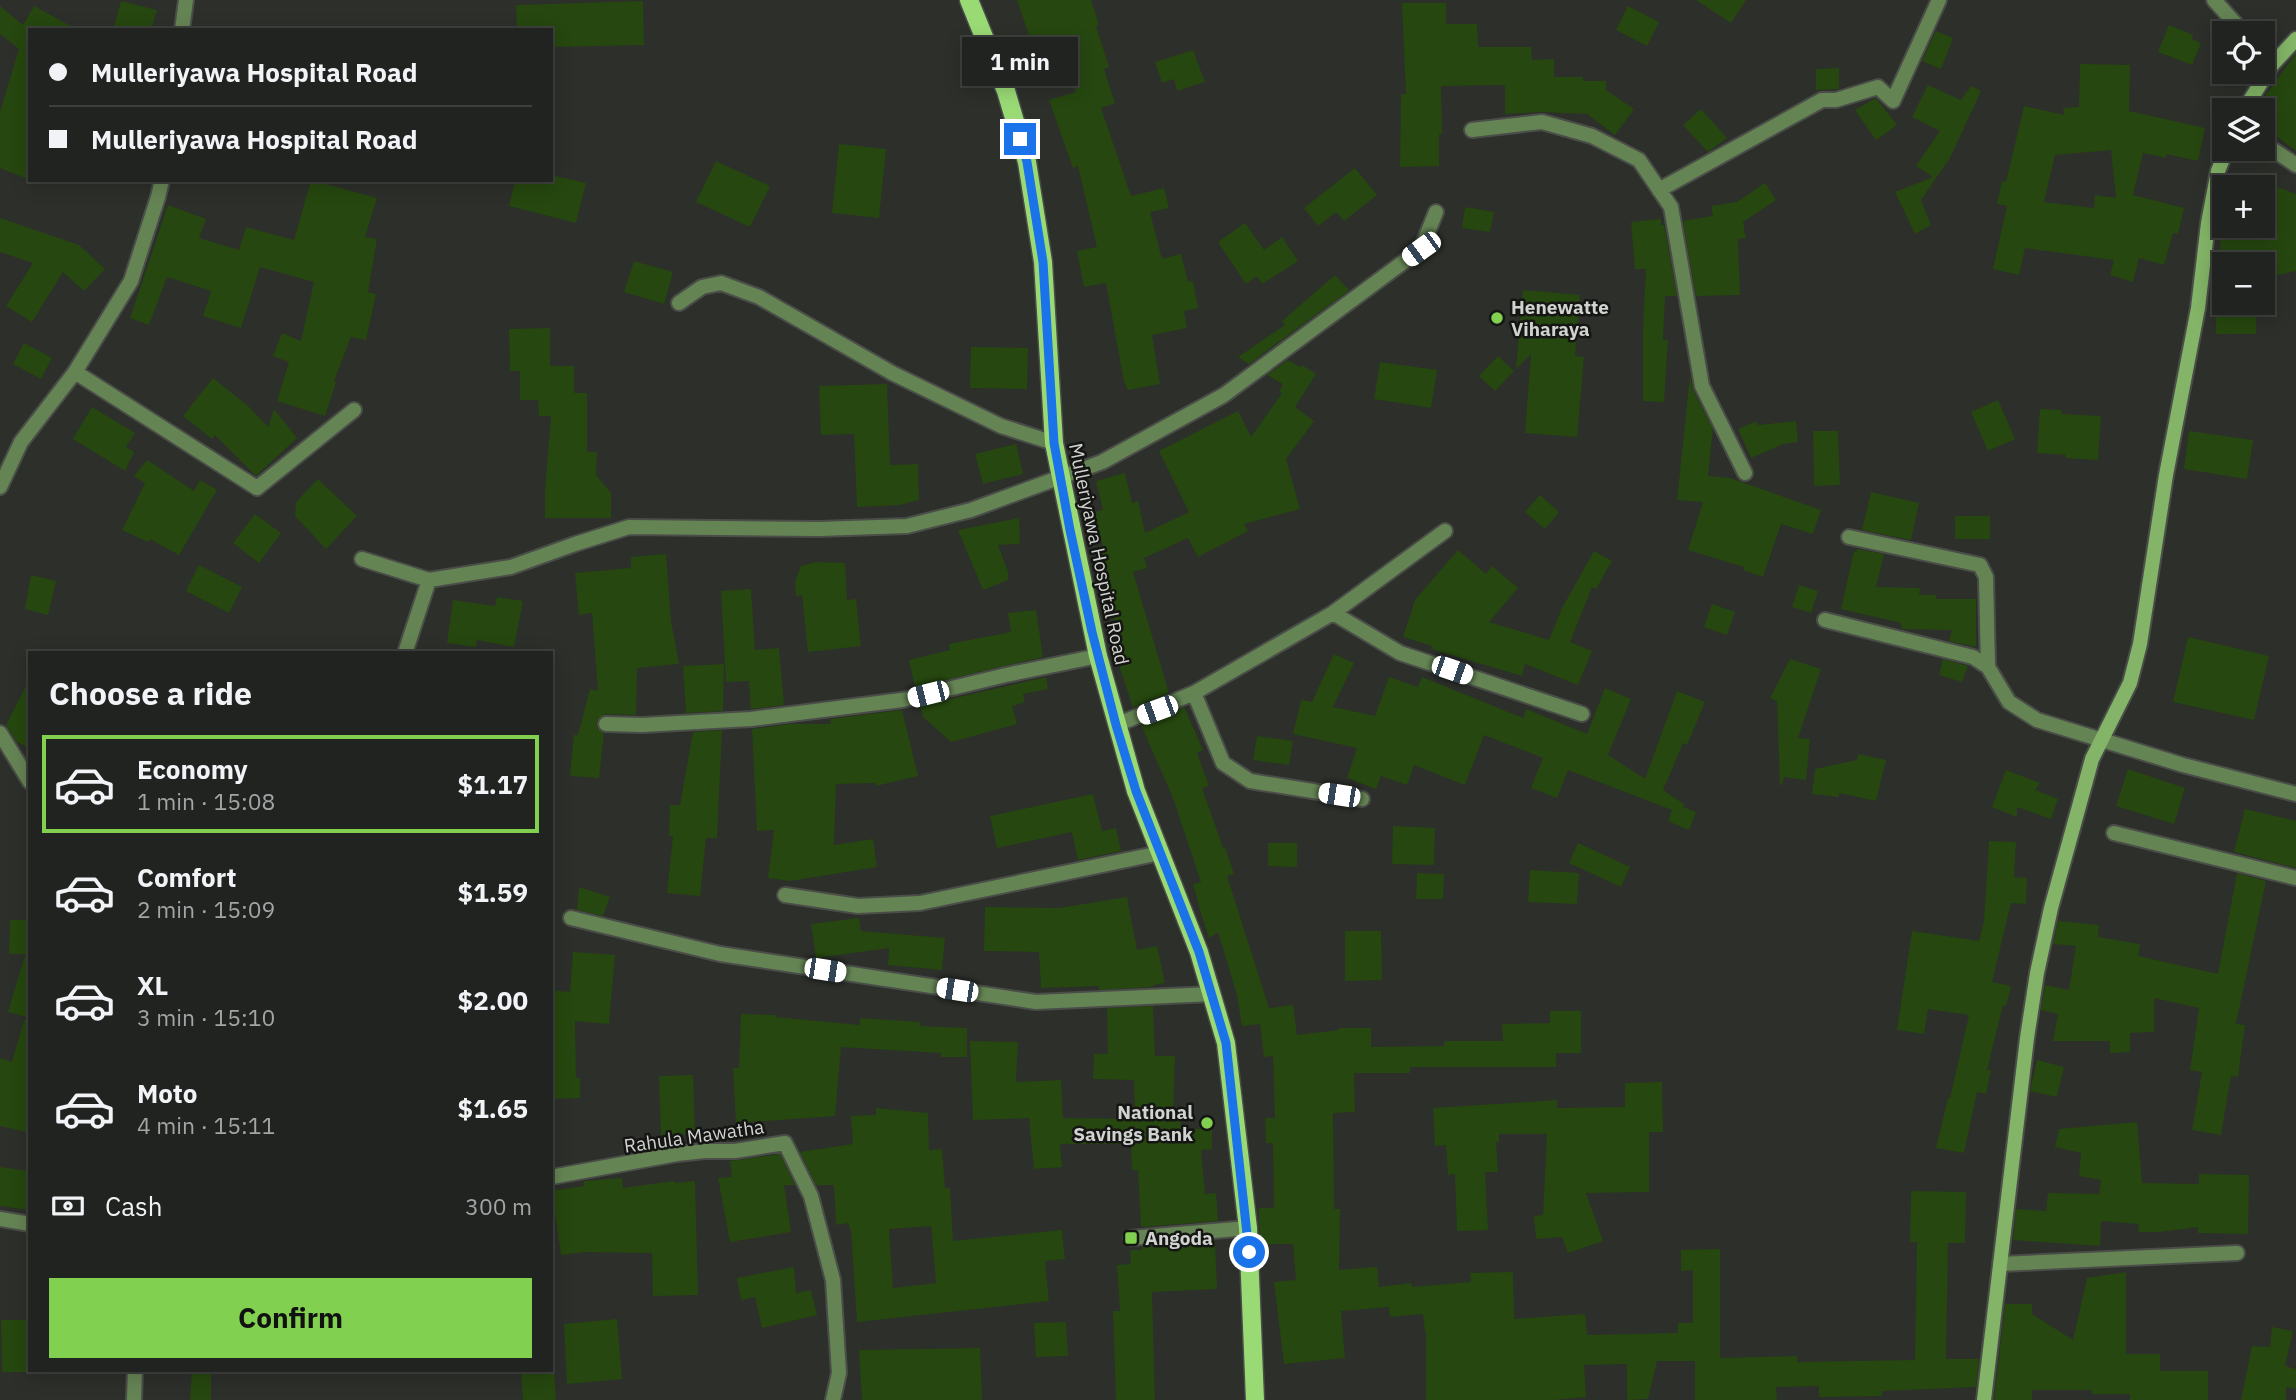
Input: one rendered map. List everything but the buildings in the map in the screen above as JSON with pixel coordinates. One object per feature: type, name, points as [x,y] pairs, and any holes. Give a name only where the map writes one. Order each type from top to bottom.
[{"type":"main road","name":"Mulleriyawa Hospital Road","points":[[969,0],[1006,91],[1027,162],[1043,262],[1054,443],[1098,656],[1136,791],[1199,952],[1226,1043],[1248,1228],[1255,1400]]},
{"type":"street","points":[[182,28],[186,0]]},
{"type":"street","points":[[1659,190],[1822,100],[1836,100],[1878,87],[1893,101],[1939,0]]},
{"type":"street","points":[[2214,0],[2233,21]]},
{"type":"street","points":[[2275,54],[2296,40]]},
{"type":"street","points":[[1472,130],[1542,122],[1592,136],[1639,160],[1671,207],[1702,386],[1745,473]]},
{"type":"street","points":[[2275,151],[2296,165]]},
{"type":"street","points":[[1984,1400],[2037,972],[2051,908],[2092,759],[2130,683],[2140,644],[2166,475],[2198,308],[2208,223],[2222,161]]},
{"type":"street","points":[[0,487],[22,442],[75,372],[131,281],[162,182]]},
{"type":"street","points":[[362,559],[429,580],[511,567],[629,527],[907,526],[971,510],[1101,462],[1224,395],[1421,249],[1436,212]]},
{"type":"street","points":[[679,303],[702,287],[721,283],[747,292],[892,373],[1001,426],[1054,443]]},
{"type":"street","points":[[75,372],[257,488],[354,411]]},
{"type":"street","points":[[1116,725],[1194,693],[1333,612],[1445,531]]},
{"type":"street","points":[[1849,537],[1980,565],[1986,577],[1989,667],[2009,702],[2037,720],[2183,765],[2296,794]]},
{"type":"street","points":[[406,651],[429,580]]},
{"type":"street","points":[[1333,612],[1399,653],[1582,714]]},
{"type":"street","points":[[1825,620],[1973,657],[1989,667]]},
{"type":"street","points":[[606,724],[642,725],[751,719],[902,700],[1098,656]]},
{"type":"street","points":[[1194,693],[1223,762],[1250,781],[1362,799]]},
{"type":"street","points":[[0,733],[28,779]]},
{"type":"street","points":[[2113,833],[2296,878]]},
{"type":"street","points":[[785,895],[859,906],[920,903],[1160,853]]},
{"type":"street","points":[[571,918],[720,954],[1037,1002],[1212,994]]},
{"type":"street","name":"Rahula Mawatha","points":[[553,1177],[677,1154],[735,1152],[785,1143],[811,1196],[833,1280],[839,1373],[833,1400]]},
{"type":"street","points":[[0,1219],[28,1224]]},
{"type":"street","points":[[1131,1238],[1248,1228]]},
{"type":"street","points":[[2000,1264],[2237,1253]]},
{"type":"street","points":[[134,1400],[135,1372]]},
{"type":"place","name":"Henewatte Viharaya","points":[[1497,318]]},
{"type":"place","name":"National Savings Bank","points":[[1207,1123]]},
{"type":"place","name":"Angoda","points":[[1131,1238]]},
{"type":"route","points":[[1020,139],[1027,162],[1043,262],[1054,443],[1070,530],[1092,632],[1136,791],[1199,952],[1226,1043],[1249,1252]]}]
